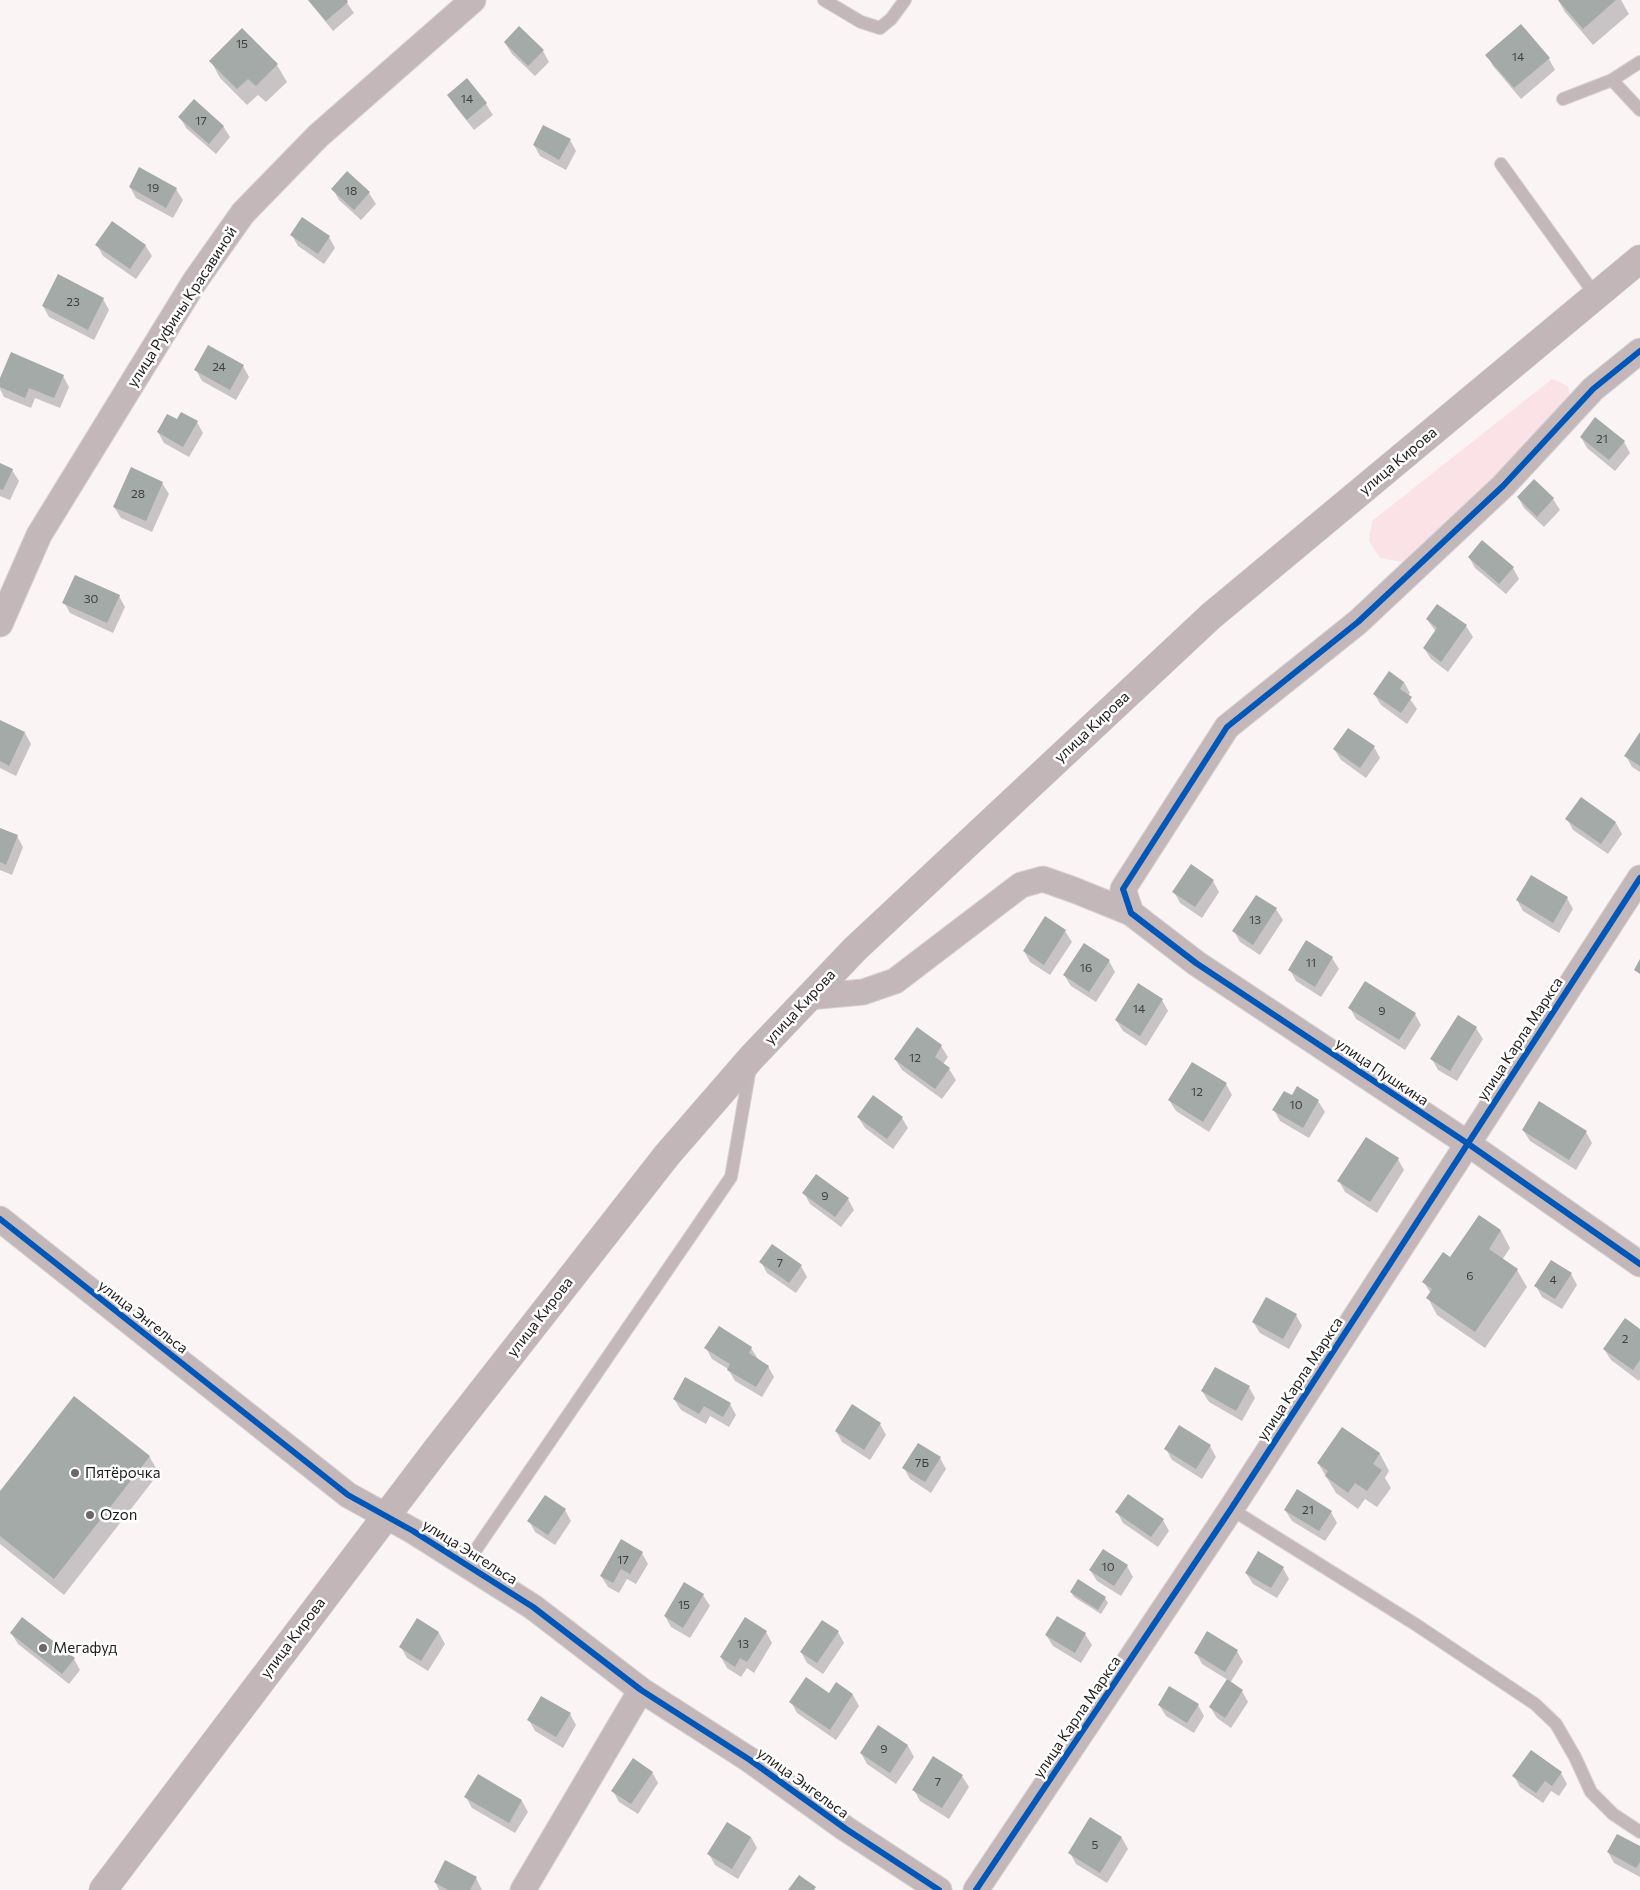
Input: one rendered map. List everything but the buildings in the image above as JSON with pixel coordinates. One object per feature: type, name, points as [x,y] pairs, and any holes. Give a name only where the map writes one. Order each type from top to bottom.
[{"type":"main road","name":"улица Кирова","points":[[103,1890],[437,1449],[667,1155],[752,1057],[854,949],[1211,616],[1640,259]]},
{"type":"street","name":"улица Руфины Красавиной","points":[[0,624],[39,536],[195,281],[244,213],[318,136],[473,0]]},
{"type":"street","points":[[1131,913],[1123,890],[1227,727],[1358,622],[1503,486],[1593,388],[1640,351]]},
{"type":"street","name":"улица Карла Маркса","points":[[976,1890],[1231,1509],[1640,878]]},
{"type":"street","name":"улица Пушкина","points":[[809,997],[863,992],[895,981],[1021,886],[1043,879],[1131,913],[1196,963],[1467,1144],[1640,1264]]},
{"type":"street","name":"улица Энгельса","points":[[0,1219],[348,1495],[466,1564],[533,1607],[641,1690],[750,1760],[846,1829],[939,1890]]},
{"type":"street","points":[[523,1890],[641,1690]]},
{"type":"lane","points":[[824,0],[861,22],[880,28],[891,19],[905,0]]},
{"type":"lane","points":[[1563,99],[1612,80],[1640,62]]},
{"type":"lane","points":[[1612,80],[1640,110]]},
{"type":"lane","points":[[1501,164],[1596,296]]},
{"type":"lane","points":[[466,1564],[731,1177],[752,1057]]},
{"type":"lane","points":[[1231,1509],[1415,1624],[1535,1704],[1556,1724],[1575,1757],[1591,1792],[1614,1814],[1640,1832]]},
{"type":"shaded area","points":[[1552,379],[1568,386],[1570,399],[1497,477],[1402,562],[1380,558],[1369,541],[1372,521]]},
{"type":"cycle path","points":[[1640,351],[1593,389],[1503,486],[1358,622],[1227,727],[1123,889],[1131,913],[1196,963],[1467,1143],[1640,1264]]},
{"type":"cycle path","points":[[976,1890],[1231,1509],[1640,878]]},
{"type":"cycle path","points":[[0,1219],[348,1495],[413,1531],[533,1607],[641,1690],[750,1760],[846,1829],[939,1890]]},
{"type":"place","name":"Пятёрочка","points":[[75,1473]]},
{"type":"place","name":"Ozon","points":[[90,1515]]},
{"type":"place","name":"Мегафуд","points":[[43,1648]]}]
